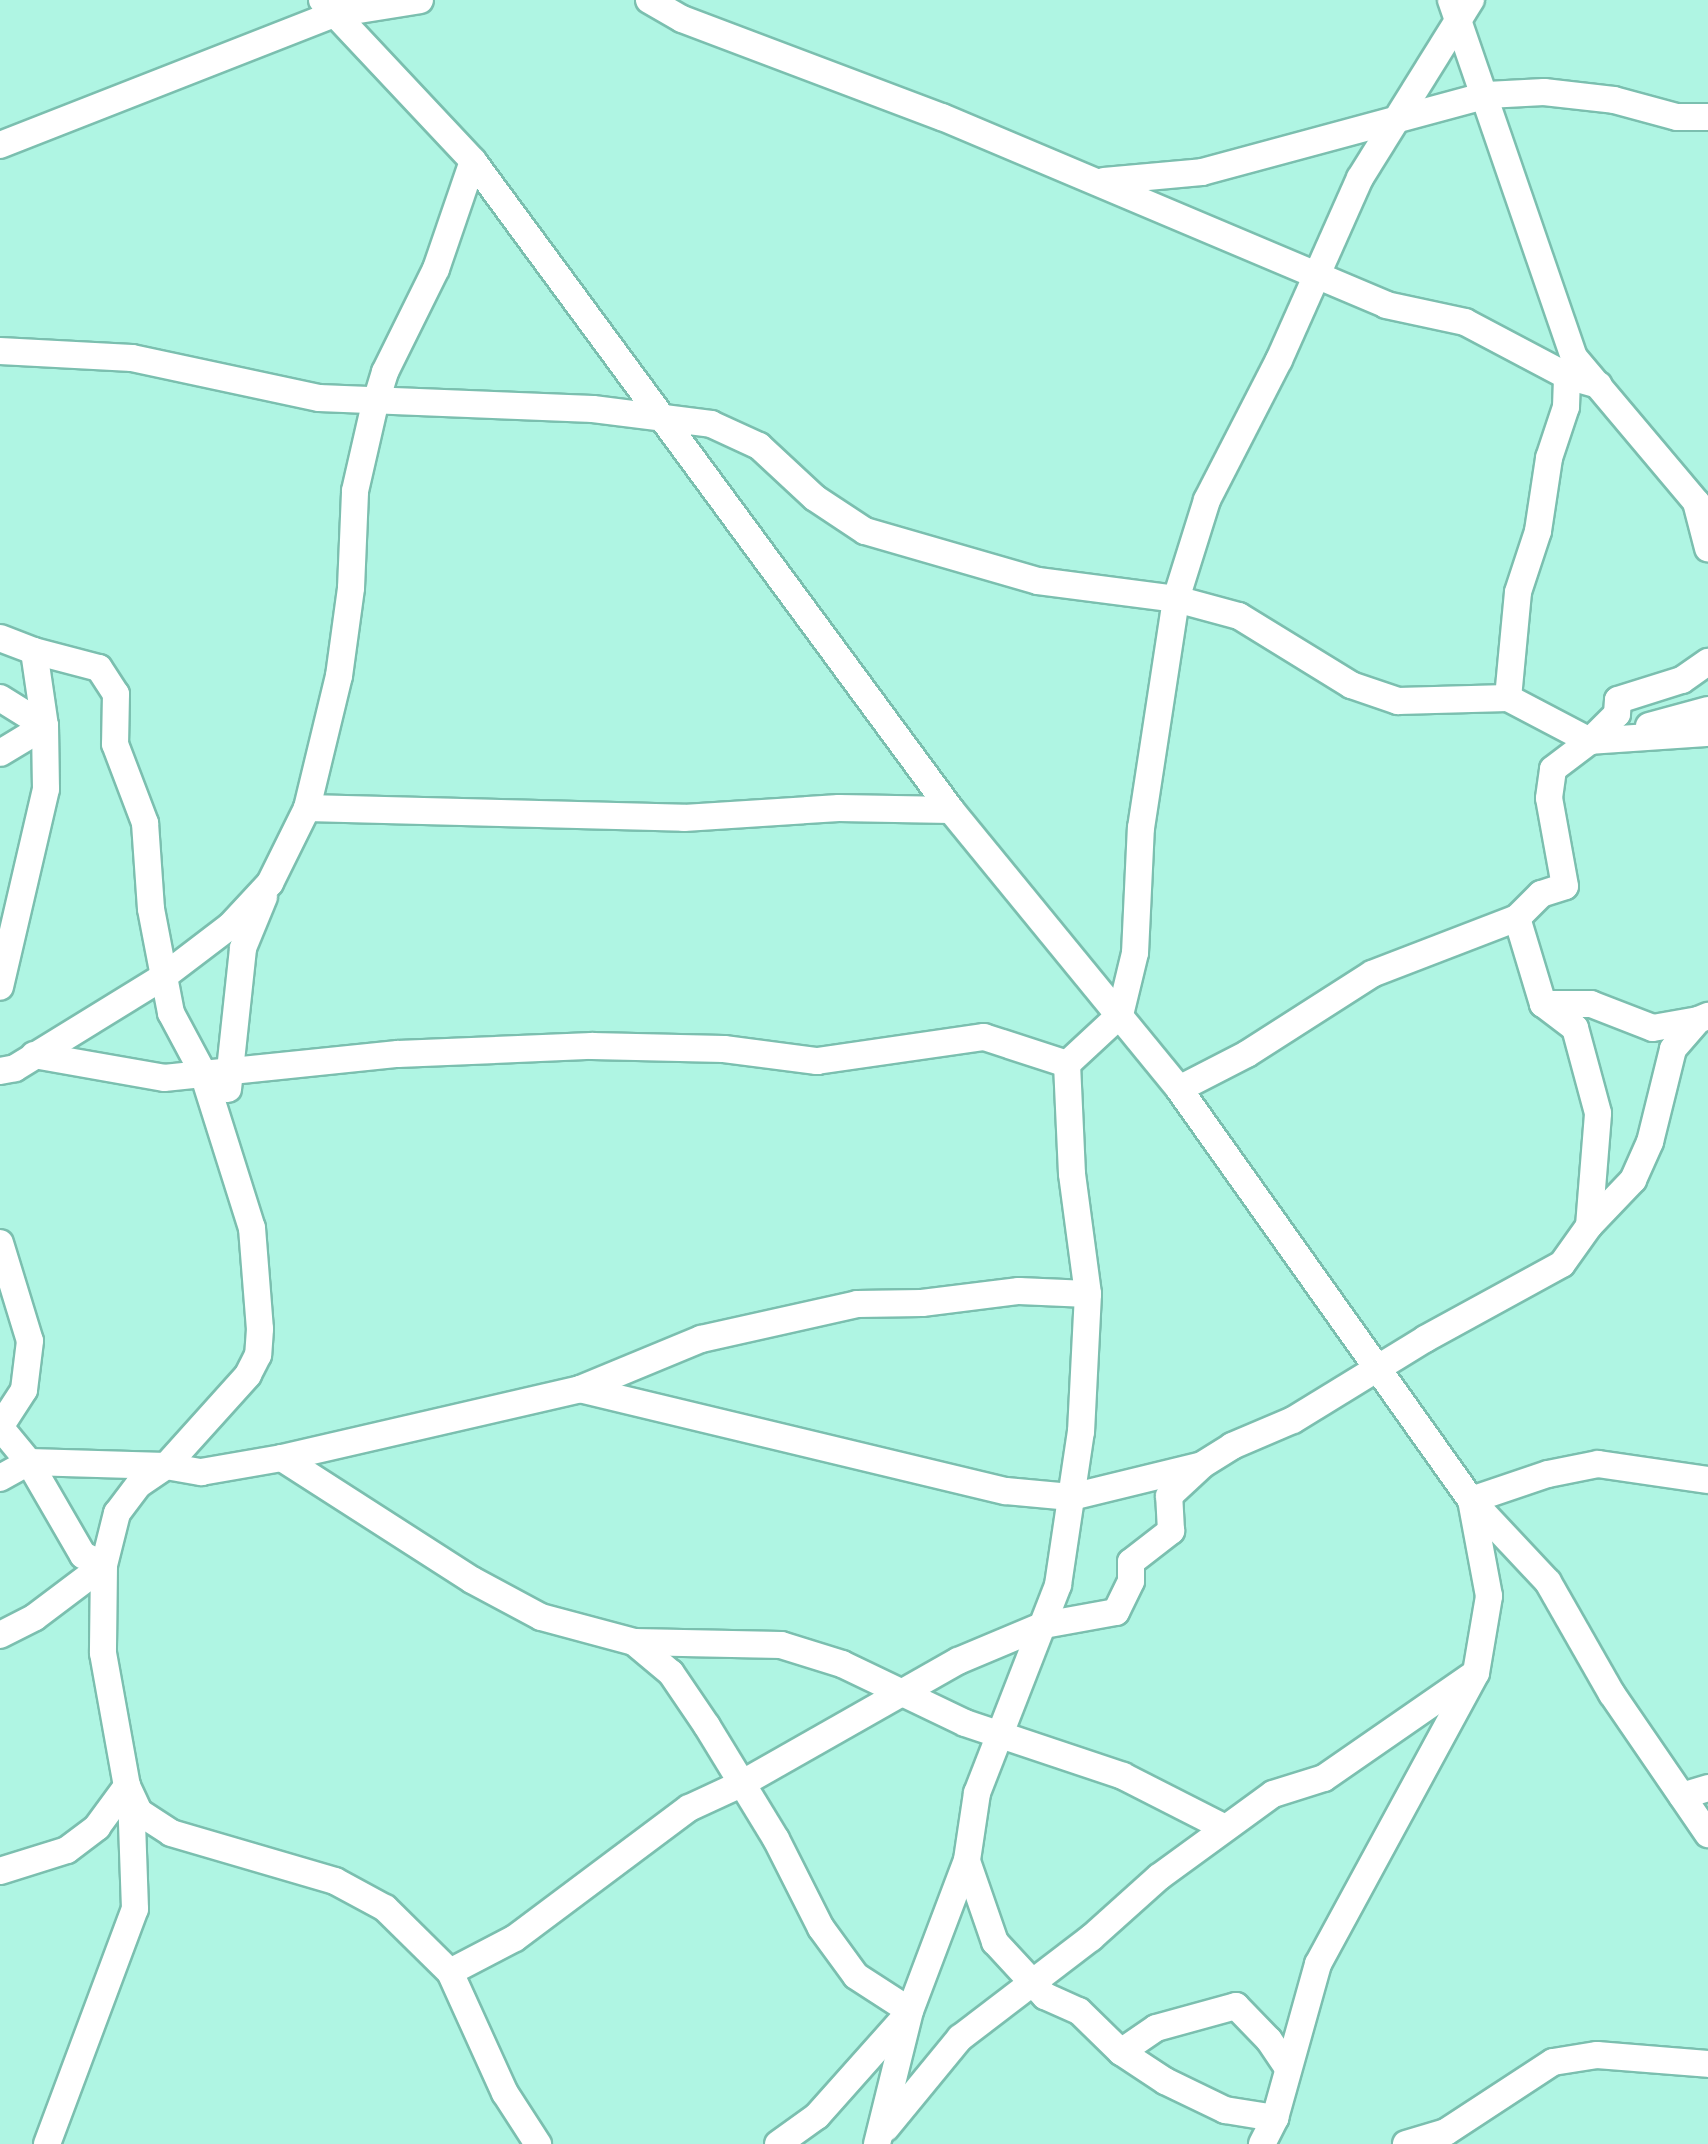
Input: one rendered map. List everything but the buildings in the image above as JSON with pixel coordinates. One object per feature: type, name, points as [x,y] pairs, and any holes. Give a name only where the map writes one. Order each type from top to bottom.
[{"type":"street","points":[[0,145],[328,7],[420,0]]},
{"type":"street","points":[[649,0],[682,19],[1100,182],[1386,305],[1465,322],[1567,376],[1599,385]]},
{"type":"street","points":[[328,7],[473,161],[951,810],[1179,1089],[1382,1368],[1471,1500],[1548,1582],[1612,1694],[1708,1834]]},
{"type":"street","points":[[1461,8],[1574,357],[1702,509],[1708,548]]},
{"type":"street","points":[[877,2142],[910,2011],[967,1860],[977,1793],[1058,1585],[1081,1432],[1088,1294],[1072,1174],[1067,1064],[1120,1015],[1135,953],[1141,828],[1176,599],[1207,500],[1316,277],[1360,178],[1399,118],[1461,8]]},
{"type":"street","points":[[1100,182],[1202,172],[1487,95],[1544,92],[1614,100],[1677,117],[1708,117]]},
{"type":"street","points":[[222,1132],[243,948],[270,883],[307,808],[339,676],[351,588],[355,491],[377,398],[436,269],[473,161]]},
{"type":"street","points":[[0,351],[132,358],[319,398],[377,398],[662,415],[711,424],[759,446],[815,498],[865,531],[1038,581],[1176,599],[1239,616],[1351,685],[1398,701],[1508,698],[1590,741],[1708,733]]},
{"type":"street","points":[[1508,698],[1518,592],[1538,531],[1549,458],[1566,407],[1567,376]]},
{"type":"street","points":[[0,638],[34,651],[99,668],[116,694],[115,744],[145,823],[151,909],[171,1013],[203,1073],[252,1228],[258,1355],[248,1375],[166,1466],[139,1484],[117,1513],[104,1565],[103,1653],[129,1792],[135,1909],[47,2144]]},
{"type":"street","points":[[0,987],[46,789],[45,726],[34,651]]},
{"type":"street","points":[[1179,1089],[1247,1054],[1372,974],[1517,918],[1541,894],[1565,886],[1549,798],[1553,769],[1590,741],[1617,714],[1618,700],[1682,680],[1708,662]]},
{"type":"street","points":[[0,698],[45,726]]},
{"type":"street","points":[[1590,741],[1708,710]]},
{"type":"street","points":[[0,753],[45,726]]},
{"type":"street","points":[[307,808],[684,818],[839,808],[951,810]]},
{"type":"street","points":[[0,1071],[34,1055],[163,977],[230,926],[270,883]]},
{"type":"street","points":[[1517,918],[1543,1004],[1575,1028],[1598,1113],[1589,1226]]},
{"type":"street","points":[[1543,1004],[1591,1004],[1653,1028],[1703,1018]]},
{"type":"street","points":[[580,1389],[1006,1491],[1071,1497],[1202,1465],[1382,1368],[1562,1264],[1580,1246],[1589,1226],[1633,1180],[1650,1142],[1673,1049],[1703,1018]]},
{"type":"street","points":[[34,1055],[164,1078],[398,1054],[592,1046],[724,1049],[817,1061],[984,1037],[1067,1064]]},
{"type":"street","points":[[0,1243],[30,1341],[24,1390],[0,1427],[29,1462],[83,1555],[104,1565]]},
{"type":"street","points":[[0,1478],[29,1462],[166,1466],[201,1472],[282,1458],[580,1389],[701,1339],[857,1304],[922,1303],[1019,1291],[1088,1294]]},
{"type":"street","points":[[282,1458],[472,1580],[541,1617],[634,1642],[781,1645],[842,1664],[900,1694],[999,1733],[1123,1776],[1225,1828]]},
{"type":"street","points":[[1471,1500],[1548,1474],[1598,1464],[1708,1480]]},
{"type":"street","points":[[450,1972],[515,1938],[689,1808],[743,1783],[958,1661],[1044,1625],[1116,1612],[1131,1581],[1131,1562],[1171,1531],[1169,1496],[1202,1465]]},
{"type":"street","points":[[1262,2144],[1275,2118],[1318,1964],[1476,1673],[1489,1596],[1471,1500]]},
{"type":"street","points":[[0,1635],[35,1617],[104,1565]]},
{"type":"street","points":[[634,1642],[671,1673],[743,1783],[800,1893],[856,1976],[910,2011]]},
{"type":"street","points":[[877,2142],[960,2038],[1225,1828],[1273,1794],[1324,1778],[1476,1673]]},
{"type":"street","points":[[1682,1796],[1708,1788]]},
{"type":"street","points":[[0,1871],[67,1850],[97,1827],[129,1792]]},
{"type":"street","points":[[129,1792],[139,1812],[171,1833],[335,1881],[366,1896],[450,1972],[505,2093],[538,2144]]},
{"type":"street","points":[[967,1860],[972,1888],[995,1942],[1045,1996],[1079,2011],[1121,2052],[1225,2110],[1275,2118]]},
{"type":"street","points":[[1121,2052],[1156,2028],[1236,2006],[1269,2040],[1288,2068]]},
{"type":"street","points":[[778,2144],[817,2116],[910,2011]]},
{"type":"street","points":[[1406,2144],[1446,2132],[1553,2062],[1597,2055],[1708,2064]]}]
